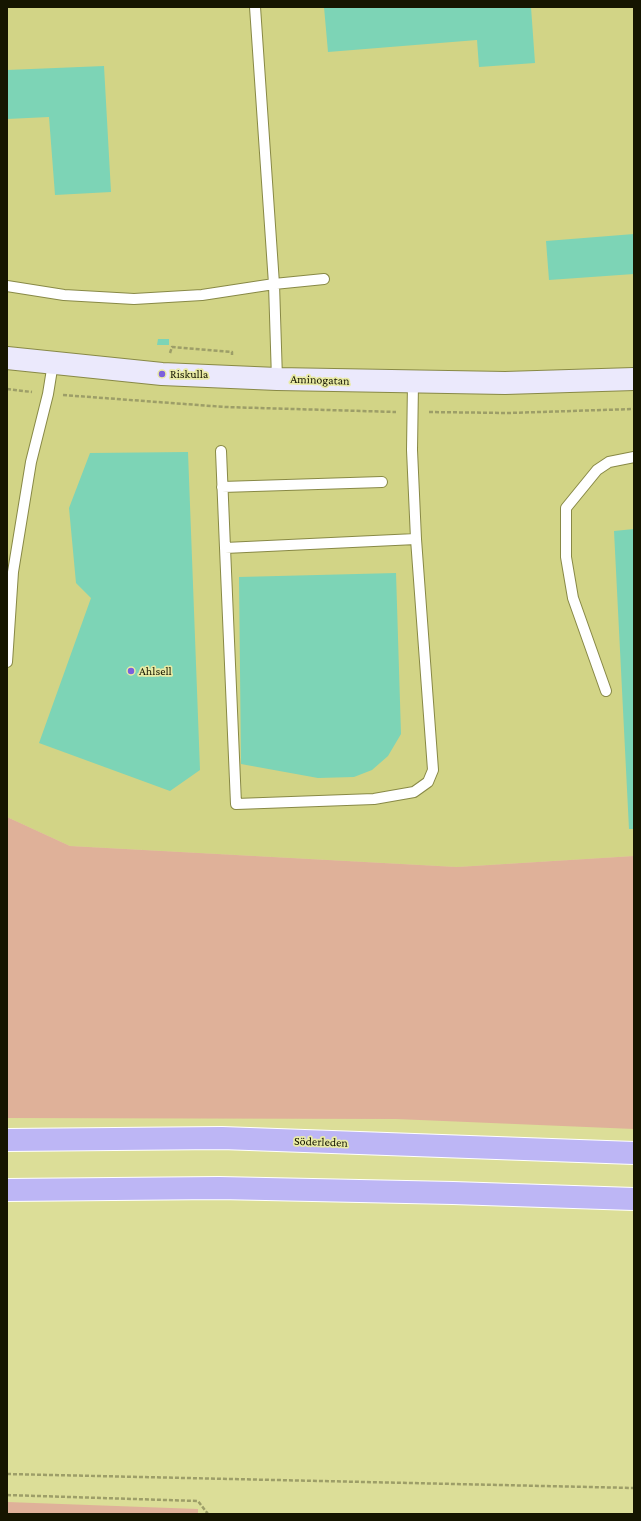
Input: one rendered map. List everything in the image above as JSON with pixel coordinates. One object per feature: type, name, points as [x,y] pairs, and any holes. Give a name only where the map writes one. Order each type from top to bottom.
[{"type":"highway","name":"Söderleden","points":[[7,1140],[222,1138],[634,1153]]},
{"type":"highway","points":[[7,1190],[227,1188],[634,1199]]},
{"type":"street","name":"Aminogatan","points":[[7,358],[162,374],[277,379],[413,383],[505,383],[634,379]]},
{"type":"lane","points":[[254,7],[274,284],[277,379]]},
{"type":"lane","points":[[7,286],[64,295],[134,299],[202,295],[274,284],[324,279]]},
{"type":"lane","points":[[7,662],[15,564],[31,462],[48,394],[53,363]]},
{"type":"lane","points":[[221,451],[236,804],[374,799],[414,792],[428,782],[433,770],[416,539],[412,450],[413,383]]},
{"type":"lane","points":[[606,691],[573,598],[566,557],[566,508],[597,470],[609,462],[634,457]]},
{"type":"lane","points":[[222,486],[382,482]]},
{"type":"lane","points":[[225,548],[416,539]]},
{"type":"path","points":[[7,389],[48,394],[225,407],[508,413],[634,409]]},
{"type":"path","points":[[7,1474],[634,1488]]},
{"type":"path","points":[[7,1495],[198,1501],[208,1514]]},
{"type":"shaded area","points":[[7,7],[634,7],[634,856],[457,867],[70,846],[7,817]]},
{"type":"shaded area","points":[[7,817],[70,846],[457,867],[634,856],[634,1129],[396,1119],[7,1118]]},
{"type":"shaded area","points":[[7,1502],[198,1509],[198,1514],[7,1514]]},
{"type":"building","points":[[324,7],[531,7],[535,63],[479,67],[477,40],[328,52]]},
{"type":"building","points":[[104,66],[111,192],[55,195],[49,117],[7,119],[7,70]]},
{"type":"building","points":[[634,234],[634,274],[549,280],[546,241]]},
{"type":"building","points":[[158,339],[169,339],[169,345],[157,345]]},
{"type":"building","name":"Ahlsell","points":[[188,452],[200,770],[170,791],[39,743],[91,598],[76,583],[69,508],[90,453]]},
{"type":"building","points":[[634,529],[634,829],[629,829],[614,531]]},
{"type":"building","points":[[396,573],[401,734],[388,756],[372,770],[354,777],[318,778],[241,764],[239,577]]},
{"type":"place","name":"Riskulla","points":[[162,374]]},
{"type":"place","name":"Ahlsell","points":[[131,671]]}]
